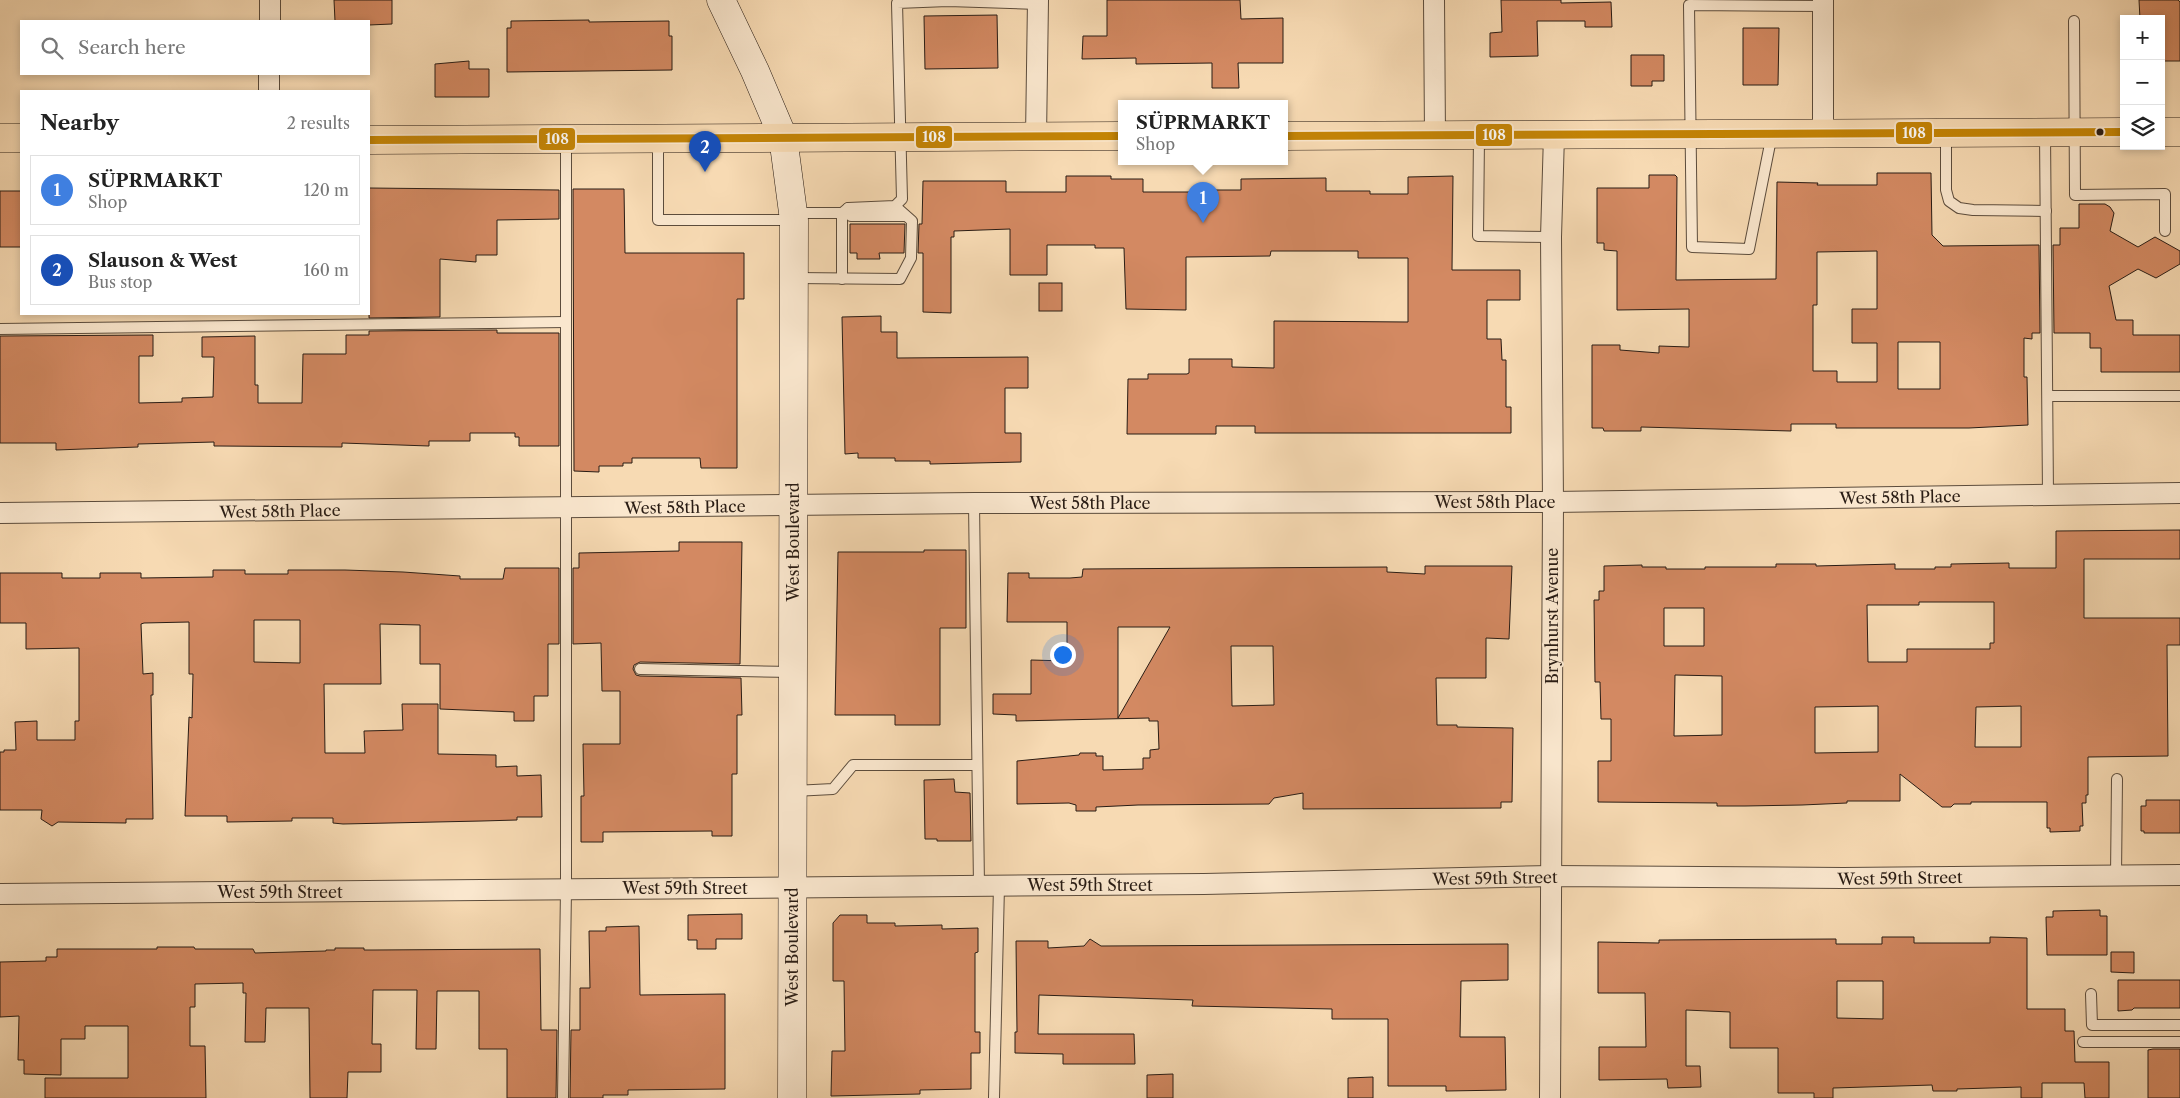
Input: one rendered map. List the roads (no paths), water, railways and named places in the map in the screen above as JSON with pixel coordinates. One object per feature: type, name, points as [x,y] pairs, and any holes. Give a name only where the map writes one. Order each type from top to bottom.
[{"type":"main road","name":"West Boulevard","points":[[721,0],[755,71],[783,137],[794,216],[792,1098]]},
{"type":"main road","points":[[1288,136],[2120,132]]},
{"type":"main road","points":[[2165,132],[2180,132]]},
{"type":"main road","points":[[370,140],[1118,136]]},
{"type":"main road","points":[[0,138],[20,138]]},
{"type":"street","points":[[270,0],[270,20]]},
{"type":"street","points":[[1434,0],[1435,136]]},
{"type":"street","points":[[1036,136],[1038,2]]},
{"type":"street","points":[[1823,3],[1823,133]]},
{"type":"street","points":[[269,75],[269,90]]},
{"type":"street","name":"Brynhurst Avenue","points":[[1550,1098],[1553,502],[1552,237],[1554,135]]},
{"type":"street","name":"West 58th Place","points":[[0,513],[974,503],[1553,502],[2180,493]]},
{"type":"street","name":"West 59th Street","points":[[0,894],[1204,884],[1552,876],[1843,878],[2180,875]]},
{"type":"lane","points":[[658,139],[658,220],[794,216],[895,206],[902,199],[902,137],[897,4],[948,1],[1038,2]]},
{"type":"lane","points":[[1772,133],[1749,249],[1692,247],[1689,5],[1823,3]]},
{"type":"lane","points":[[2074,20],[2074,195],[2165,194],[2165,231]]},
{"type":"lane","points":[[1946,132],[1946,190],[1949,201],[1959,208],[1973,210],[2046,210]]},
{"type":"lane","points":[[2046,132],[2048,494]]},
{"type":"lane","points":[[1479,136],[1478,236],[1552,237]]},
{"type":"lane","points":[[563,1098],[566,889],[566,139]]},
{"type":"lane","points":[[794,278],[900,279],[910,258],[912,221],[904,216],[895,206]]},
{"type":"lane","points":[[845,210],[851,216],[904,216]]},
{"type":"lane","points":[[842,279],[845,210]]},
{"type":"lane","points":[[0,329],[566,322]]},
{"type":"lane","points":[[2048,396],[2180,396]]},
{"type":"lane","points":[[974,503],[977,765],[989,886],[994,1098]]},
{"type":"lane","points":[[640,669],[794,672]]},
{"type":"lane","points":[[793,792],[833,789],[853,765],[977,765]]},
{"type":"lane","points":[[2116,876],[2117,779]]},
{"type":"lane","points":[[2091,994],[2092,1025],[2180,1025]]},
{"type":"lane","points":[[2083,1042],[2180,1042]]},
{"type":"place","name":"Slauson & West","points":[[705,172]]},
{"type":"place","name":"SÜPRMARKT","points":[[1203,223]]}]
